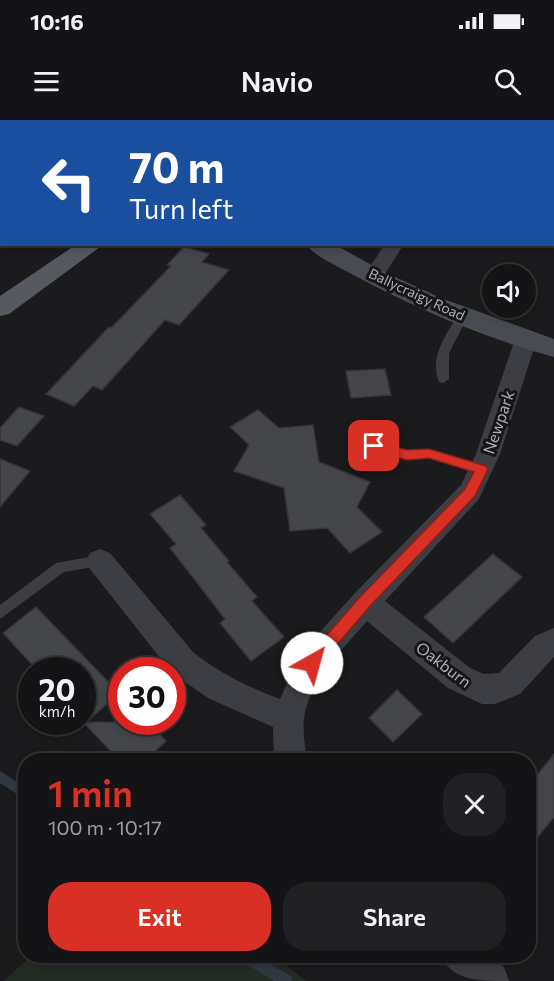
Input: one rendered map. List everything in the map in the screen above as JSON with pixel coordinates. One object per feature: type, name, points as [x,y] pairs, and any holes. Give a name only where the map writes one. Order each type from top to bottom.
[{"type":"main road","points":[[0,308],[90,246]]},
{"type":"main road","name":"Ballycraigy Road","points":[[321,246],[374,276],[463,316],[554,348]]},
{"type":"street","points":[[374,276],[394,246]]},
{"type":"street","name":"Newpark","points":[[290,753],[288,718],[312,663],[365,602],[470,492],[481,469],[526,339]]},
{"type":"street","points":[[100,561],[182,662],[196,674],[229,694],[288,718]]},
{"type":"street","name":"Oakburn","points":[[365,602],[459,678],[482,689],[495,689],[509,684],[545,646],[554,642]]},
{"type":"street","points":[[468,963],[490,981]]},
{"type":"lane","points":[[443,379],[440,362],[443,348],[463,316]]},
{"type":"lane","points":[[357,441],[407,455],[429,453],[481,469]]},
{"type":"lane","points":[[0,613],[61,567],[100,561]]},
{"type":"shaded area","points":[[23,963],[283,963],[306,981],[4,981]]},
{"type":"building","points":[[184,247],[209,254],[202,262],[229,270],[179,325],[165,320],[102,390],[93,386],[74,406],[46,394],[171,266],[167,265]]},
{"type":"building","points":[[385,369],[391,395],[351,398],[346,371]]},
{"type":"building","points":[[19,407],[44,416],[17,446],[0,440],[0,428]]},
{"type":"building","points":[[258,410],[279,428],[313,425],[319,462],[370,482],[357,507],[382,532],[350,553],[327,528],[290,531],[284,488],[234,471],[249,445],[230,427]]},
{"type":"building","points":[[0,459],[30,471],[0,507]]},
{"type":"building","points":[[180,495],[206,525],[201,528],[257,597],[252,601],[284,637],[251,661],[220,623],[225,619],[170,548],[176,544],[150,514]]},
{"type":"building","points":[[493,554],[522,577],[453,643],[424,617]]},
{"type":"building","points":[[36,607],[84,657],[25,657],[3,633]]},
{"type":"building","points":[[96,669],[108,682],[108,703],[96,714]]},
{"type":"building","points":[[397,690],[422,714],[393,742],[369,718]]},
{"type":"building","points":[[96,722],[108,722],[108,735],[160,735],[166,741],[153,753],[112,753],[95,735]]},
{"type":"building","points":[[554,754],[554,817],[536,839],[536,776]]},
{"type":"waterway","points":[[0,776],[18,789]]},
{"type":"waterway","points":[[256,963],[286,981]]},
{"type":"route","points":[[312,663],[365,602],[470,492],[476,484],[481,469],[429,453],[407,455],[374,446]]}]
